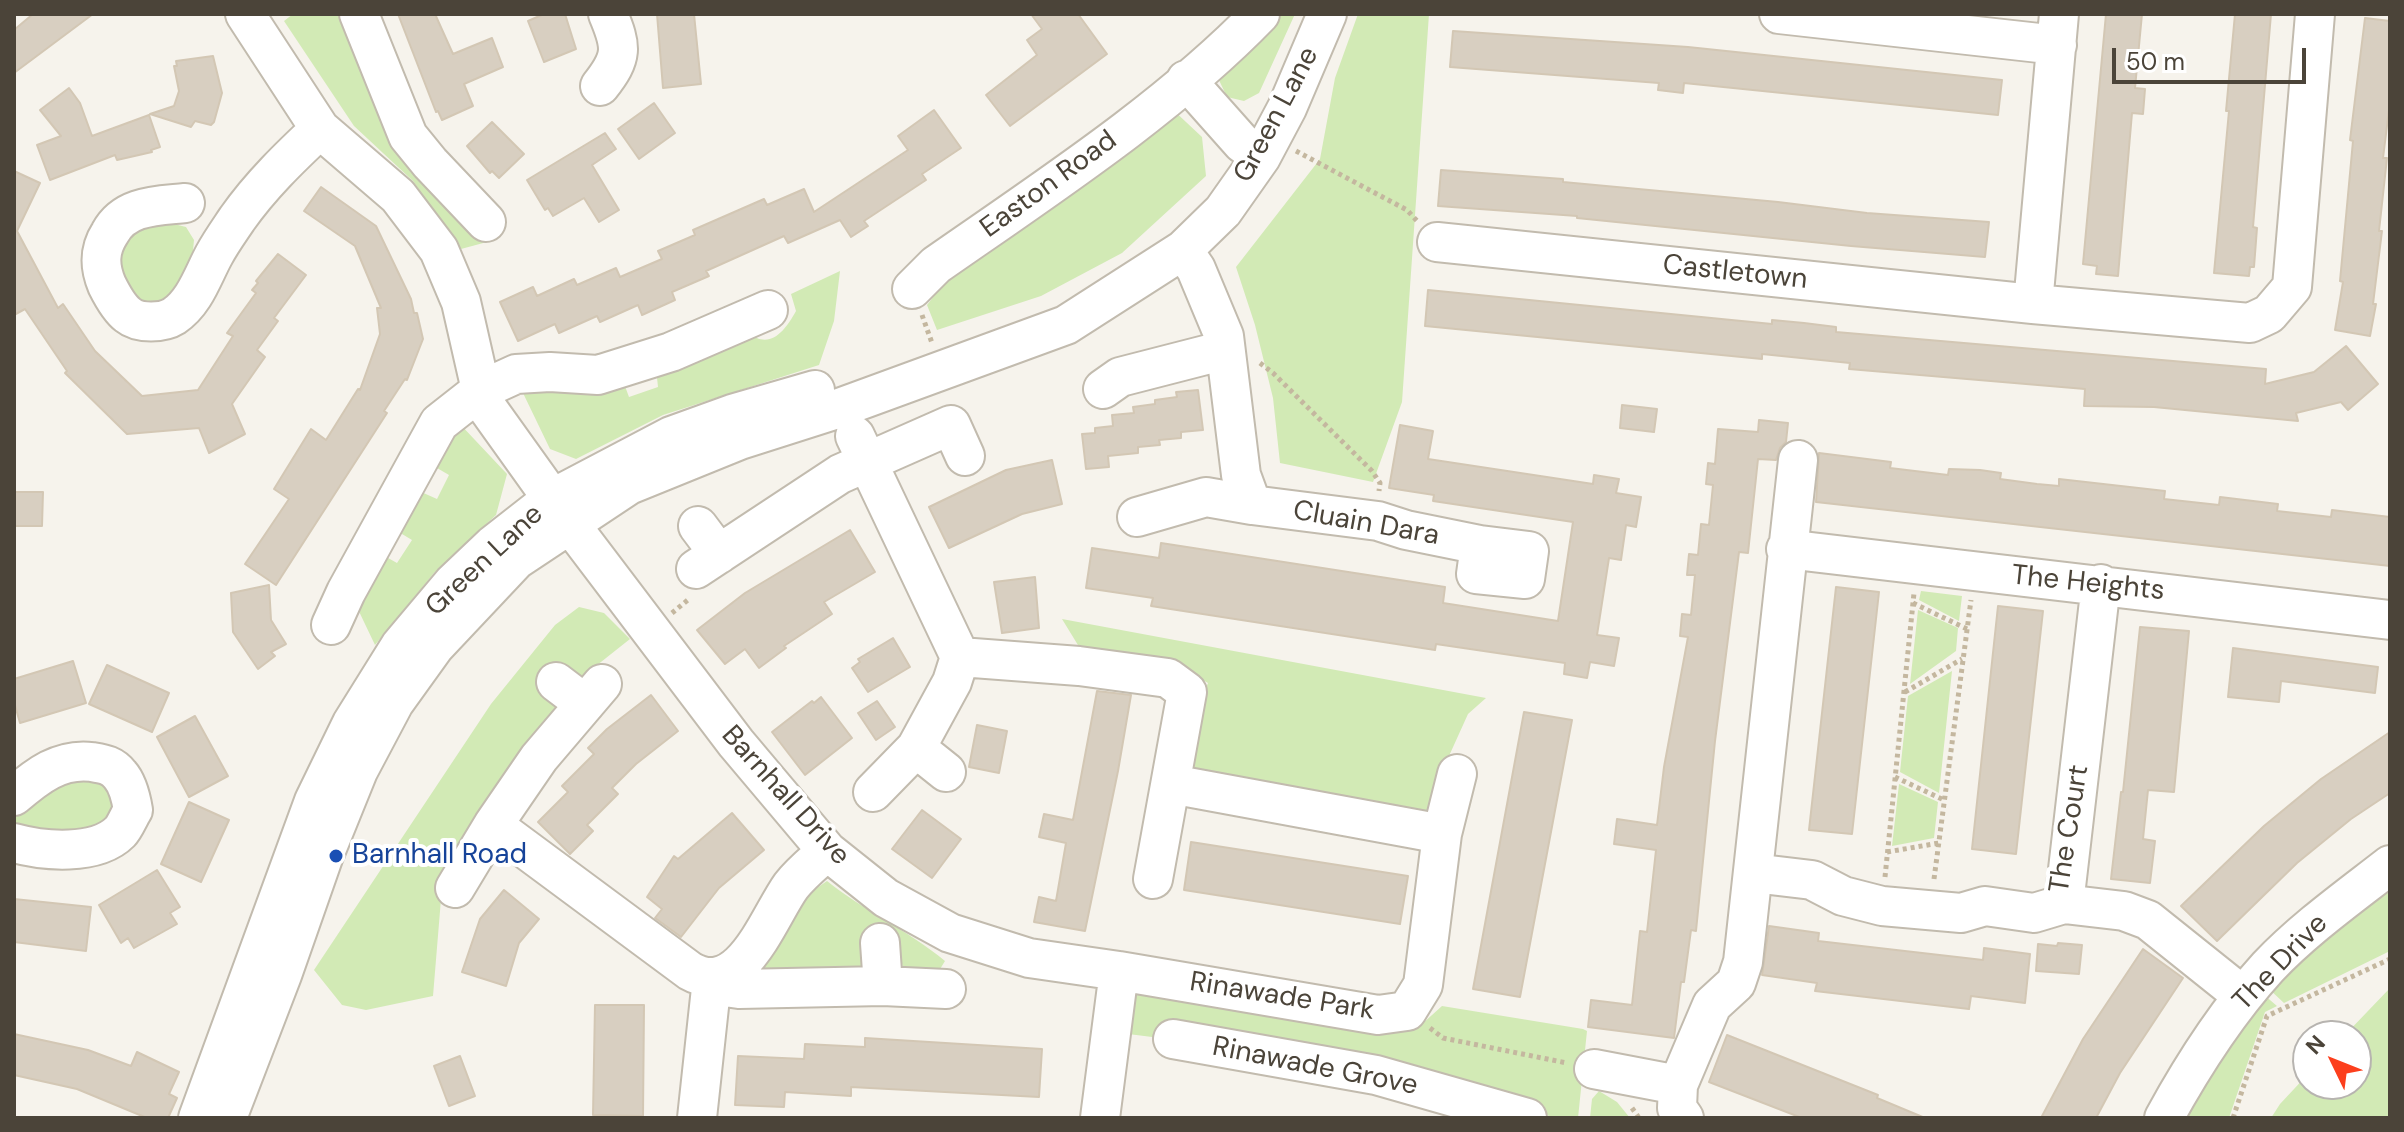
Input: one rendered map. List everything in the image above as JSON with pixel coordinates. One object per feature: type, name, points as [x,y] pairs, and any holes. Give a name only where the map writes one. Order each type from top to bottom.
[{"type":"street","points":[[359,14],[408,136],[486,222]]},
{"type":"street","points":[[600,86],[616,67],[618,39],[608,14]]},
{"type":"street","name":"Easton Road","points":[[912,289],[936,265],[1118,136],[1260,14]]},
{"type":"street","name":"Green Lane","points":[[561,511],[740,440],[831,411],[1066,325],[1183,250],[1276,153],[1287,108],[1327,14]]},
{"type":"street","points":[[1779,14],[2058,29],[2033,304]]},
{"type":"street","name":"Castletown","points":[[1437,242],[2033,304],[2250,323],[2269,314],[2292,287],[2315,14]]},
{"type":"street","name":"Barnhall Drive","points":[[249,16],[320,129],[398,196],[439,250],[461,302],[488,409],[736,743],[827,851],[886,898],[950,933],[1029,958],[1119,971]]},
{"type":"street","points":[[1186,80],[1242,143],[1276,153]]},
{"type":"street","points":[[185,203],[145,207],[126,214],[112,228],[102,247],[101,271],[110,291],[128,316],[150,322],[172,317],[190,301],[216,251],[240,215],[277,169],[320,129]]},
{"type":"street","name":"Cluain Dara","points":[[1183,250],[1196,269],[1224,343],[1241,475],[1252,505]]},
{"type":"street","points":[[331,625],[439,423],[481,390],[516,374],[550,372],[598,375],[671,352],[768,310]]},
{"type":"street","name":"Green Lane","points":[[227,1118],[324,855],[358,771],[394,703],[435,646],[561,511],[671,436],[732,414],[1066,325]]},
{"type":"street","points":[[1103,389],[1120,377],[1224,343]]},
{"type":"street","points":[[704,550],[840,474],[860,449],[951,425],[965,456]]},
{"type":"street","points":[[860,449],[960,657],[952,682],[916,748],[873,792]]},
{"type":"street","points":[[1594,1069],[1681,1101],[1712,1005],[1736,983],[1743,962],[1798,460]]},
{"type":"street","name":"Cluain Dara","points":[[1137,517],[1206,497],[1383,522],[1480,545]]},
{"type":"street","points":[[198,1118],[314,801],[352,723],[400,646],[533,529],[561,511]]},
{"type":"street","name":"The Heights","points":[[1786,549],[2390,620]]},
{"type":"street","name":"The Court","points":[[1753,873],[1812,880],[1843,896],[1882,906],[1961,913],[1985,906],[2034,913],[2064,904],[2101,584]]},
{"type":"street","points":[[960,657],[1079,666],[1168,678],[1187,692],[1153,879]]},
{"type":"street","points":[[453,870],[493,825],[581,690]]},
{"type":"street","points":[[916,748],[946,772]]},
{"type":"street","points":[[14,796],[35,777],[58,765],[83,761],[110,765],[129,790],[133,810],[119,833],[88,849],[39,850],[14,843]]},
{"type":"street","name":"Rinawade Park","points":[[1119,971],[1378,1015],[1407,1011],[1423,985],[1442,834],[1457,774]]},
{"type":"street","points":[[1171,784],[1442,834]]},
{"type":"street","points":[[493,825],[690,971],[725,987],[883,986],[946,989]]},
{"type":"street","points":[[712,979],[729,973],[742,963],[792,884],[827,851]]},
{"type":"street","name":"The Drive","points":[[2164,1118],[2181,1086],[2243,996],[2270,965],[2390,865]]},
{"type":"street","points":[[2064,904],[2124,911],[2148,920],[2243,996]]},
{"type":"street","points":[[880,943],[883,986]]},
{"type":"street","points":[[1100,1118],[1119,971]]},
{"type":"street","points":[[221,1055],[248,1018],[261,987],[282,975]]},
{"type":"street","points":[[697,1118],[712,979]]},
{"type":"street","name":"Rinawade Grove","points":[[1185,1053],[1376,1075],[1527,1118]]},
{"type":"path","points":[[1276,153],[1407,210],[1437,242]]},
{"type":"path","points":[[1224,343],[1273,373],[1372,471],[1380,483],[1378,500],[1383,522]]},
{"type":"path","points":[[1882,906],[1917,564]]},
{"type":"path","points":[[1929,910],[1975,571]]},
{"type":"path","points":[[1913,603],[1967,629]]},
{"type":"path","points":[[1904,692],[1963,659]]},
{"type":"path","points":[[1895,777],[1944,800]]},
{"type":"path","points":[[1887,852],[1939,843]]},
{"type":"path","points":[[2233,1118],[2267,1016],[2390,959]]},
{"type":"path","points":[[1407,1011],[1443,1038],[1594,1069]]},
{"type":"green space","points":[[293,14],[350,14],[468,222],[487,242],[461,249],[413,181],[354,126],[284,21]]},
{"type":"green space","points":[[1271,14],[1295,14],[1259,93],[1244,101],[1227,97],[1218,78]]},
{"type":"green space","points":[[1358,14],[1429,14],[1402,402],[1373,482],[1280,463],[1273,398],[1255,325],[1236,267],[1320,159],[1335,78]]},
{"type":"green space","points":[[1170,107],[1202,137],[1206,176],[1122,253],[1041,296],[937,330],[927,305],[937,292],[937,278]]},
{"type":"green space","points":[[141,223],[170,223],[186,227],[194,240],[190,282],[163,303],[140,308],[124,276],[119,250],[120,241]]},
{"type":"green space","points":[[840,271],[834,321],[819,365],[663,415],[576,459],[550,449],[523,393],[541,384],[622,378],[629,397],[658,387],[656,368],[747,332],[763,340],[776,336],[796,311],[791,294]]},
{"type":"green space","points":[[459,423],[507,474],[496,515],[434,573],[375,645],[354,601],[381,554],[397,563],[412,540],[397,531],[419,491],[437,499],[449,475],[437,468],[437,450]]},
{"type":"green space","points":[[1921,591],[1962,596],[1959,621],[1919,600]]},
{"type":"green space","points":[[579,607],[604,613],[630,639],[577,681],[442,887],[433,996],[366,1010],[342,1005],[314,970],[491,704],[555,625]]},
{"type":"green space","points":[[1918,610],[1958,628],[1956,651],[1910,684]]},
{"type":"green space","points":[[1062,619],[1486,698],[1468,714],[1425,815],[1191,775],[1194,716],[1208,683],[1176,665],[1081,650]]},
{"type":"green space","points":[[1952,671],[1939,793],[1900,772],[1908,696]]},
{"type":"green space","points":[[105,769],[120,807],[109,822],[73,840],[14,828],[14,818],[23,807],[80,772]]},
{"type":"green space","points":[[1899,784],[1938,802],[1934,838],[1892,846]]},
{"type":"green space","points":[[2390,880],[2390,951],[2284,1003],[2268,988],[2338,918],[2351,920],[2388,891]]},
{"type":"green space","points":[[827,881],[945,961],[934,979],[904,975],[899,946],[864,977],[763,980],[753,960],[807,895]]},
{"type":"green space","points":[[1119,971],[1392,1030],[1422,1024],[1442,1006],[1583,1029],[1587,1031],[1578,1118],[1550,1118],[1544,1110],[1329,1066],[1111,1032]]},
{"type":"green space","points":[[2390,988],[2390,1118],[2271,1118],[2292,1091],[2292,1100],[2372,1100],[2372,1020],[2359,1020]]},
{"type":"green space","points":[[2263,994],[2277,1006],[2265,1012],[2229,1118],[2187,1118],[2182,1103]]},
{"type":"green space","points":[[1599,1091],[1617,1102],[1630,1118],[1590,1118],[1592,1099]]},
{"type":"building","points":[[33,14],[93,14],[14,73],[14,30]]},
{"type":"building","points":[[398,14],[435,14],[453,54],[492,38],[503,67],[464,84],[473,106],[442,120],[436,112]]},
{"type":"building","points":[[544,14],[565,14],[576,49],[544,62],[528,21]]},
{"type":"building","points":[[657,14],[694,14],[701,84],[663,88]]},
{"type":"building","points":[[1031,14],[1078,14],[1107,54],[1010,126],[986,95],[1037,55],[1027,40],[1042,29]]},
{"type":"building","points":[[2106,14],[2142,14],[2135,88],[2145,89],[2143,114],[2132,113],[2118,276],[2096,274],[2097,266],[2083,264]]},
{"type":"building","points":[[2235,14],[2271,14],[2253,227],[2257,228],[2254,267],[2250,267],[2249,276],[2214,273]]},
{"type":"building","points":[[2365,18],[2390,21],[2390,102],[2383,158],[2387,158],[2373,304],[2376,304],[2370,336],[2335,330],[2343,282],[2340,281],[2353,141],[2350,140]]},
{"type":"building","points":[[1453,31],[1688,47],[2002,80],[1998,115],[1684,83],[1683,93],[1658,90],[1659,83],[1450,67]]},
{"type":"building","points":[[213,56],[222,93],[211,125],[195,121],[191,127],[150,114],[174,106],[179,91],[174,66],[177,66],[176,61]]},
{"type":"building","points":[[69,88],[80,103],[92,136],[149,115],[160,147],[152,152],[117,160],[115,155],[50,180],[37,145],[61,136],[40,110]]},
{"type":"building","points":[[654,103],[675,133],[639,159],[618,129]]},
{"type":"building","points":[[934,110],[961,148],[922,174],[926,180],[864,221],[868,226],[851,237],[840,220],[788,243],[784,236],[706,271],[709,276],[672,292],[675,300],[642,315],[638,305],[600,322],[597,316],[559,333],[555,324],[518,341],[500,302],[533,287],[537,296],[574,279],[577,285],[616,268],[620,277],[662,259],[658,251],[695,235],[693,230],[764,199],[767,205],[804,189],[814,212],[908,150],[898,136]]},
{"type":"building","points":[[492,122],[524,154],[499,178],[492,171],[490,173],[467,146]]},
{"type":"building","points":[[605,133],[616,149],[592,165],[619,210],[599,222],[584,198],[553,216],[548,208],[545,210],[527,180]]},
{"type":"building","points":[[1441,170],[1563,179],[1563,182],[1867,213],[1989,222],[1985,257],[1851,246],[1577,216],[1438,206]]},
{"type":"building","points":[[14,171],[40,183],[17,231],[58,308],[63,304],[95,351],[142,396],[198,390],[233,336],[227,333],[256,293],[252,290],[258,283],[256,281],[278,254],[306,275],[274,318],[278,321],[257,350],[265,357],[232,404],[245,434],[209,453],[199,428],[127,434],[65,373],[67,371],[25,309],[14,315]]},
{"type":"building","points":[[321,187],[376,226],[411,299],[414,313],[417,313],[423,339],[407,380],[384,411],[387,413],[276,585],[245,564],[289,499],[274,489],[311,429],[326,440],[360,390],[380,334],[377,308],[381,308],[355,246],[304,211]]},
{"type":"building","points":[[1428,290],[1772,324],[1772,320],[1804,323],[1836,327],[1836,332],[2266,369],[2265,384],[2314,372],[2346,346],[2378,384],[2348,410],[2341,402],[2296,413],[2298,421],[2154,407],[2084,406],[2085,389],[1849,369],[1850,363],[1762,354],[1762,359],[1425,326]]},
{"type":"building","points":[[1198,390],[1203,430],[1181,432],[1181,438],[1159,440],[1160,445],[1138,447],[1138,453],[1108,456],[1109,467],[1086,469],[1082,434],[1095,433],[1095,428],[1113,426],[1112,415],[1134,413],[1133,407],[1177,397],[1176,392]]},
{"type":"building","points":[[1622,405],[1657,409],[1654,432],[1620,428]]},
{"type":"building","points":[[1759,420],[1788,423],[1786,442],[1776,460],[1758,459],[1748,553],[1739,552],[1715,741],[1696,931],[1691,930],[1674,1038],[1588,1027],[1591,1000],[1632,1005],[1640,931],[1647,932],[1656,850],[1614,844],[1617,819],[1657,825],[1664,767],[1688,637],[1680,636],[1682,614],[1691,615],[1695,575],[1687,575],[1689,554],[1698,555],[1701,524],[1709,525],[1713,485],[1706,484],[1708,463],[1715,464],[1718,429],[1758,432]]},
{"type":"building","points":[[1400,425],[1433,431],[1428,459],[1593,484],[1594,475],[1619,479],[1616,493],[1641,497],[1636,527],[1626,525],[1621,560],[1609,558],[1597,635],[1619,638],[1614,666],[1590,662],[1587,678],[1564,674],[1565,663],[1436,644],[1435,650],[1151,606],[1153,598],[1086,588],[1092,548],[1159,558],[1161,543],[1445,587],[1443,603],[1558,621],[1573,522],[1433,501],[1434,495],[1389,488]]},
{"type":"building","points":[[1819,453],[1891,462],[1890,468],[1948,475],[1949,469],[1980,470],[2001,473],[2000,479],[2037,484],[2059,486],[2059,479],[2165,491],[2164,499],[2219,505],[2220,497],[2278,504],[2277,511],[2331,517],[2332,510],[2390,517],[2390,566],[1816,502]]},
{"type":"building","points":[[1052,460],[1062,504],[1022,514],[949,548],[929,507],[1006,470]]},
{"type":"building","points":[[14,492],[43,492],[42,526],[14,526]]},
{"type":"building","points":[[850,530],[875,572],[824,602],[832,614],[784,646],[786,648],[759,668],[745,649],[725,664],[697,630],[745,593]]},
{"type":"building","points":[[1035,577],[1039,628],[1002,633],[994,582]]},
{"type":"building","points":[[269,585],[271,620],[286,644],[271,652],[275,656],[258,669],[233,632],[231,593]]},
{"type":"building","points":[[1836,587],[1879,592],[1852,834],[1809,830]]},
{"type":"building","points":[[1998,606],[2043,611],[2016,854],[1972,849]]},
{"type":"building","points":[[2140,627],[2189,631],[2174,792],[2148,790],[2143,839],[2155,841],[2150,883],[2111,879]]},
{"type":"building","points":[[893,638],[910,667],[868,692],[852,668],[860,662],[858,659]]},
{"type":"building","points":[[2233,648],[2378,667],[2375,693],[2281,681],[2279,702],[2228,697]]},
{"type":"building","points":[[73,661],[86,703],[20,723],[14,702],[14,679]]},
{"type":"building","points":[[107,665],[169,693],[152,732],[89,704]]},
{"type":"building","points":[[1097,691],[1131,695],[1085,931],[1034,922],[1039,897],[1056,901],[1066,843],[1039,837],[1044,814],[1073,820]]},
{"type":"building","points":[[651,695],[678,731],[636,764],[612,788],[618,794],[587,825],[593,831],[570,854],[538,822],[568,792],[562,786],[594,754],[588,748]]},
{"type":"building","points":[[821,697],[852,738],[805,775],[772,732]]},
{"type":"building","points":[[877,701],[895,727],[876,740],[858,713]]},
{"type":"building","points":[[1524,712],[1572,720],[1520,997],[1473,989]]},
{"type":"building","points":[[195,716],[228,776],[189,797],[157,737]]},
{"type":"building","points":[[977,725],[1007,731],[999,773],[969,767]]},
{"type":"building","points":[[2390,732],[2390,793],[2351,819],[2297,863],[2217,941],[2181,906],[2264,826],[2321,779]]},
{"type":"building","points":[[189,802],[229,820],[201,882],[161,864]]},
{"type":"building","points":[[922,810],[961,839],[932,878],[892,849]]},
{"type":"building","points":[[732,813],[764,850],[719,888],[681,937],[655,918],[662,909],[647,897],[674,856],[678,859]]},
{"type":"building","points":[[1191,842],[1408,876],[1400,924],[1184,890]]},
{"type":"building","points":[[157,870],[180,907],[170,913],[177,924],[134,948],[128,938],[121,943],[99,905]]},
{"type":"building","points":[[504,890],[539,919],[519,943],[506,986],[462,972],[480,919]]},
{"type":"building","points":[[14,899],[91,907],[86,951],[14,942]]},
{"type":"building","points":[[1769,926],[1819,933],[1818,941],[1983,960],[1984,948],[2030,954],[2025,1003],[1971,996],[1969,1009],[1815,991],[1817,983],[1762,975]]},
{"type":"building","points":[[2058,943],[2082,945],[2079,974],[2036,971],[2038,944],[2057,946]]},
{"type":"building","points":[[2143,949],[2183,978],[2120,1073],[2096,1118],[2041,1118],[2083,1039]]},
{"type":"building","points":[[595,1005],[644,1005],[643,1116],[593,1115]]},
{"type":"building","points":[[14,1034],[88,1050],[131,1066],[137,1052],[179,1072],[169,1094],[177,1098],[168,1118],[147,1118],[77,1089],[14,1075]]},
{"type":"building","points":[[1727,1035],[1878,1095],[1877,1098],[1925,1118],[1802,1118],[1709,1082]]},
{"type":"building","points":[[865,1038],[1042,1049],[1039,1097],[851,1087],[851,1096],[785,1092],[784,1107],[735,1105],[738,1056],[804,1059],[805,1044],[865,1047]]},
{"type":"building","points":[[460,1056],[475,1096],[449,1106],[434,1066]]},
{"type":"place","name":"Barnhall Road","points":[[336,856]]}]
